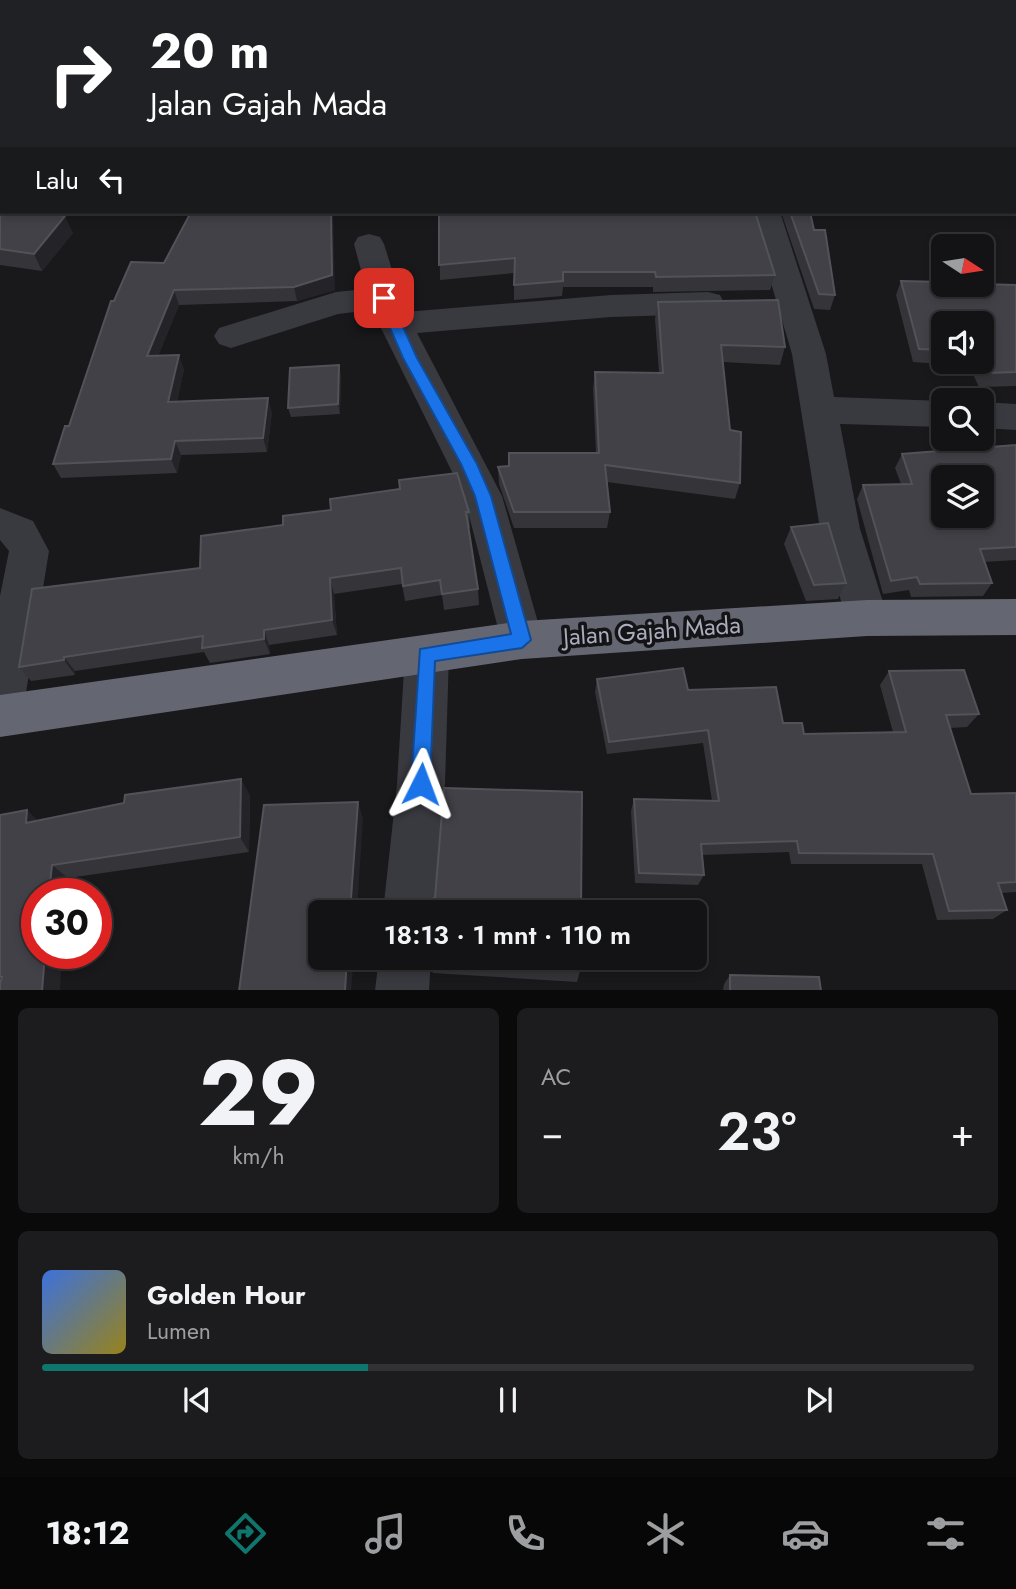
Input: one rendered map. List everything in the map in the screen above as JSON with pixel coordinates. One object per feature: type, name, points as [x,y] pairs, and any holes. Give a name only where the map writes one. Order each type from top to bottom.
[{"type":"highway","name":"Jalan Gajah Mada","points":[[0,713],[522,640],[867,618],[1016,617]]},
{"type":"street","points":[[766,214],[809,354],[839,529],[867,618]]},
{"type":"street","points":[[369,244],[389,311],[483,496],[522,640]]},
{"type":"street","points":[[231,336],[335,303],[389,311],[794,304]]},
{"type":"street","points":[[820,410],[931,414]]},
{"type":"street","points":[[994,416],[1016,417]]},
{"type":"street","points":[[0,524],[13,526],[22,534],[29,551],[0,713]]},
{"type":"street","points":[[410,900],[421,784],[427,654]]},
{"type":"street","points":[[402,990],[404,970]]},
{"type":"building","points":[[0,214],[65,216],[34,254],[0,249]]},
{"type":"building","points":[[190,214],[331,214],[332,275],[294,287],[174,290],[147,356],[179,355],[168,402],[268,398],[263,438],[175,441],[171,459],[53,464],[65,426],[69,426],[111,301],[114,301],[131,262],[164,263]]},
{"type":"building","points":[[439,214],[756,214],[775,275],[656,277],[655,272],[563,272],[563,281],[514,285],[515,258],[439,265]]},
{"type":"building","points":[[791,214],[810,214],[814,230],[825,230],[835,295],[819,294]]},
{"type":"building","points":[[901,281],[931,282],[931,298],[994,298],[994,284],[1016,285],[1016,372],[994,373],[994,311],[931,311],[931,350],[919,349]]},
{"type":"building","points":[[778,300],[785,347],[721,345],[730,430],[741,432],[740,483],[605,465],[610,512],[514,512],[498,467],[509,466],[509,453],[599,453],[595,372],[663,373],[658,302]]},
{"type":"building","points":[[339,365],[338,404],[288,408],[290,368]]},
{"type":"building","points":[[1016,445],[1016,547],[980,549],[992,583],[920,584],[917,577],[891,581],[863,485],[912,484],[902,454],[994,451],[994,447]]},
{"type":"building","points":[[457,473],[469,512],[466,512],[478,589],[442,594],[440,580],[403,586],[401,568],[330,578],[332,620],[264,630],[264,639],[202,648],[203,636],[64,657],[64,660],[19,667],[32,589],[200,568],[201,536],[283,525],[283,516],[331,510],[330,499],[400,489],[399,480]]},
{"type":"building","points":[[828,523],[846,583],[814,585],[791,527]]},
{"type":"building","points":[[683,668],[688,690],[776,687],[783,723],[802,723],[804,734],[906,732],[889,671],[964,670],[979,714],[946,715],[971,794],[1016,793],[1016,882],[998,883],[1007,910],[949,911],[933,854],[799,853],[797,841],[701,844],[704,875],[639,873],[634,799],[719,801],[708,730],[609,742],[597,679]]},
{"type":"building","points":[[241,779],[240,837],[52,865],[51,878],[21,878],[21,969],[44,969],[42,990],[0,990],[0,815],[27,810],[26,823],[124,803],[125,795]]},
{"type":"building","points":[[444,788],[582,792],[581,900],[428,900],[435,898]]},
{"type":"building","points":[[358,802],[351,900],[308,900],[308,970],[346,970],[345,990],[239,990],[264,805]]},
{"type":"building","points":[[730,975],[819,977],[821,990],[730,990]]},
{"type":"route","points":[[384,298],[410,358],[469,464],[483,496],[522,640],[427,654],[421,784]]}]
